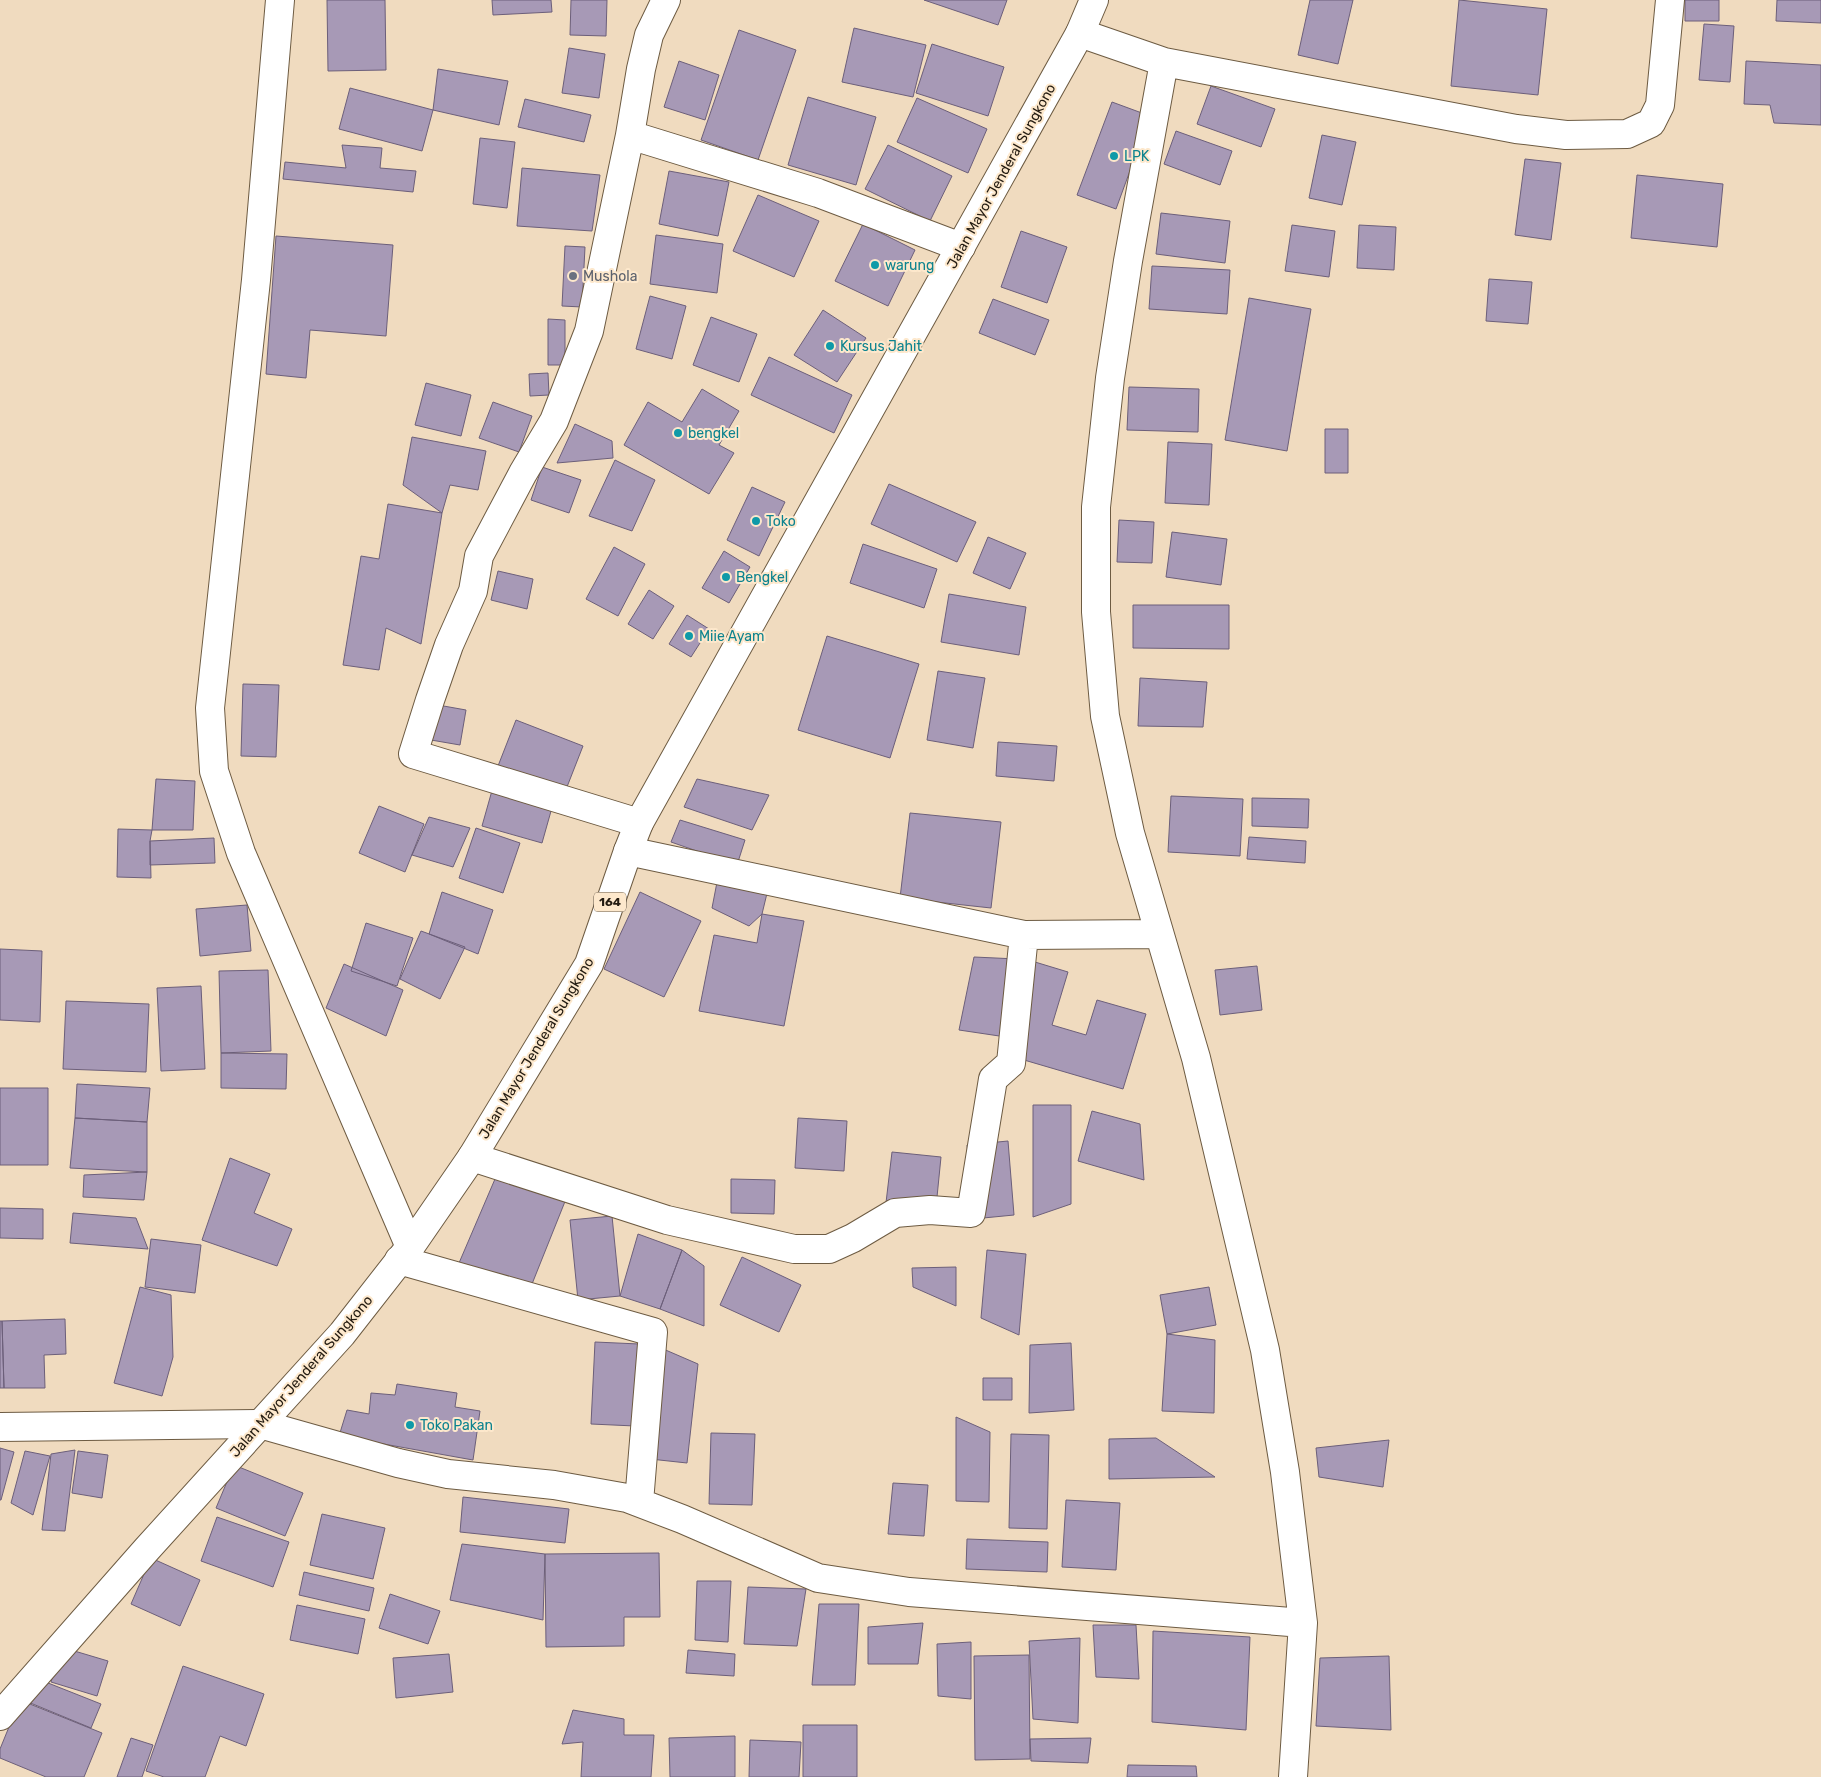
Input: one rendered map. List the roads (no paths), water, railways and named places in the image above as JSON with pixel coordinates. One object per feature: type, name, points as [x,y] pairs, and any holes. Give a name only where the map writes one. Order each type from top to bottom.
[{"type":"street","points":[[280,0],[256,280],[210,708],[214,771],[242,853],[405,1254],[653,1332],[639,1502]]},
{"type":"street","points":[[639,823],[413,754],[449,645],[473,591],[479,556],[554,421],[589,331],[630,135],[641,69],[649,35],[666,0]]},
{"type":"street","name":"Jalan Mayor Jenderal Sungkono","points":[[0,1716],[147,1549],[342,1334],[405,1254],[472,1157],[589,964],[639,823],[1080,32],[1094,0]]},
{"type":"street","points":[[1080,32],[1164,62],[1516,129],[1566,135],[1627,134],[1651,123],[1660,104],[1670,0]]},
{"type":"street","points":[[1164,62],[1128,261],[1110,378],[1096,507],[1096,612],[1105,716],[1130,833],[1196,1058],[1265,1350],[1285,1472],[1303,1622],[1293,1777]]},
{"type":"street","points":[[630,135],[818,193],[961,247]]},
{"type":"street","points":[[628,850],[1024,935],[1159,934]]},
{"type":"street","points":[[472,1157],[667,1220],[794,1249],[829,1249],[853,1238],[896,1213],[930,1210],[971,1213],[993,1079],[1011,1064],[1024,935]]},
{"type":"street","points":[[0,1427],[260,1424],[398,1463],[448,1474],[554,1484],[627,1498],[714,1532],[818,1578],[859,1586],[909,1592],[1303,1622]]},
{"type":"place","name":"LPK","points":[[1114,156]]},
{"type":"place","name":"warung","points":[[875,265]]},
{"type":"place","name":"Mushola","points":[[573,276]]},
{"type":"place","name":"Kursus Jahit","points":[[830,346]]},
{"type":"place","name":"bengkel","points":[[678,433]]},
{"type":"place","name":"Toko","points":[[756,521]]},
{"type":"place","name":"Bengkel","points":[[726,577]]},
{"type":"place","name":"Miie Ayam","points":[[689,636]]},
{"type":"place","name":"Toko Pakan","points":[[410,1425]]}]
